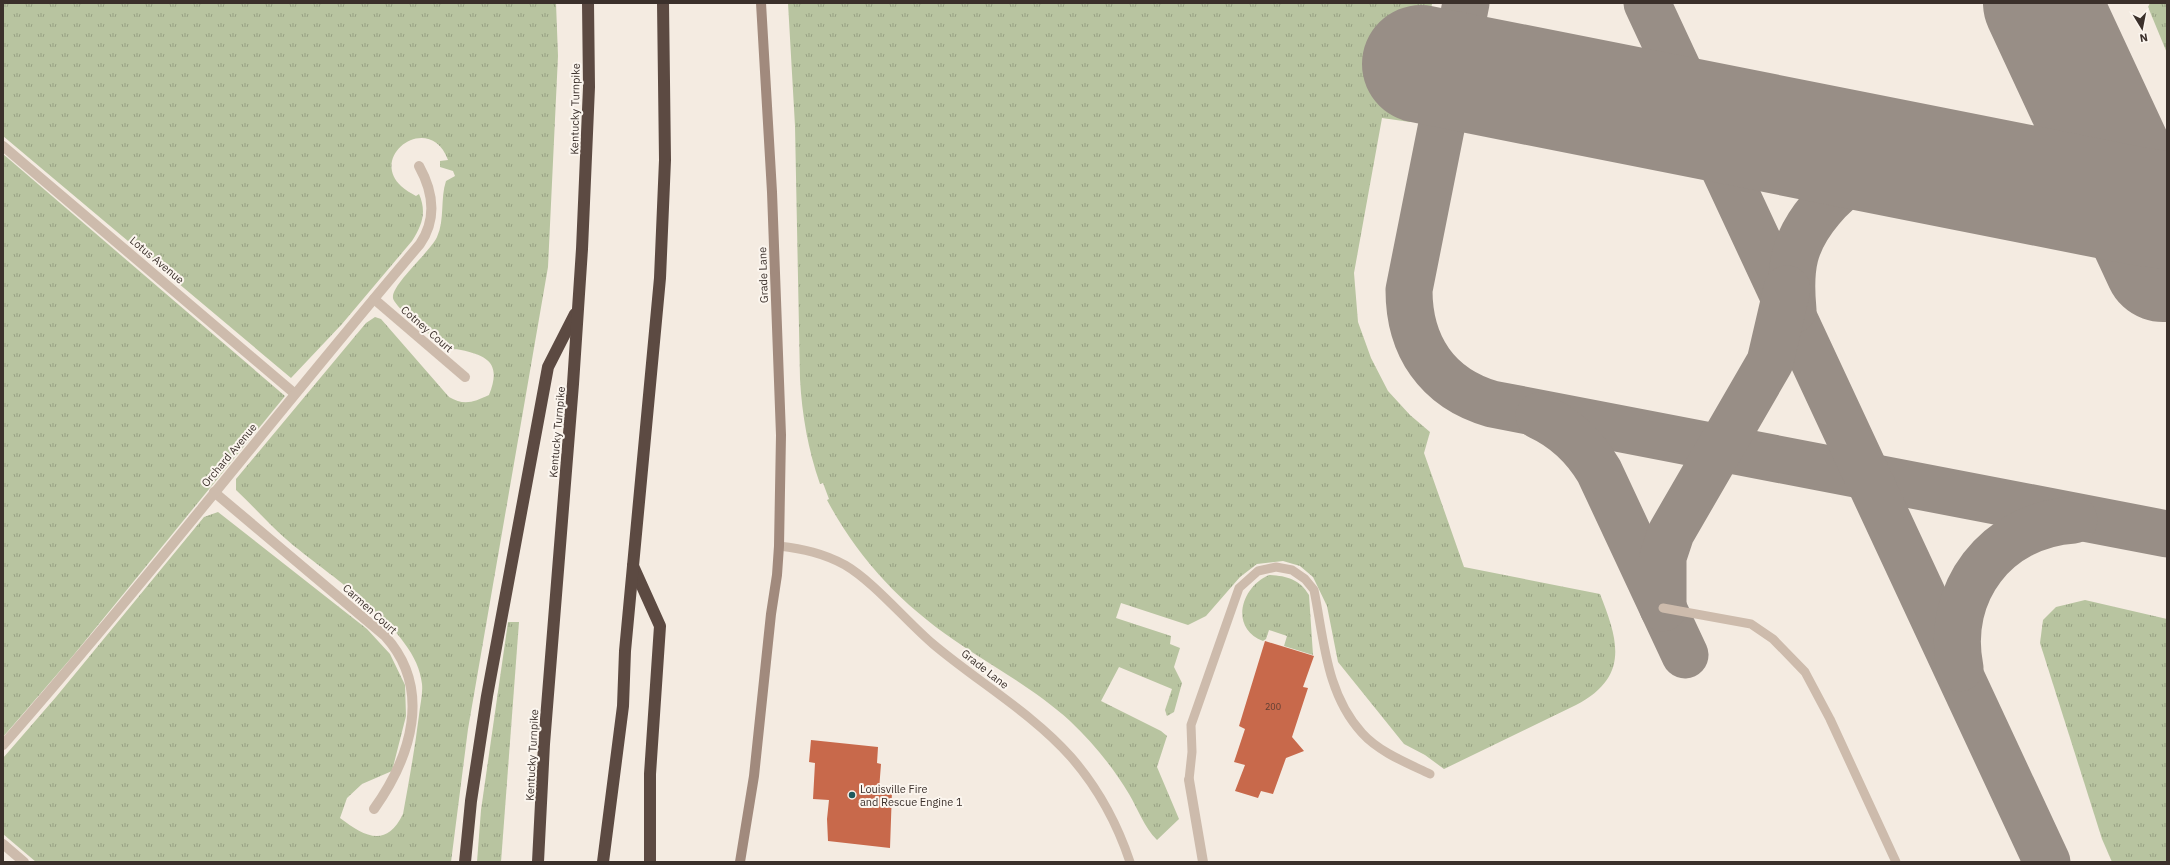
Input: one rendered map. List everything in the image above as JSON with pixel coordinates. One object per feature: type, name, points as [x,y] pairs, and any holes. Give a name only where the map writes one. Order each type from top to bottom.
[{"type":"highway","name":"Kentucky Turnpike","points":[[538,862],[551,645],[574,384],[577,309],[587,165],[588,3]]},
{"type":"highway","points":[[603,862],[623,706],[625,651],[632,565],[660,278],[665,160],[663,3]]},
{"type":"highway","points":[[465,862],[471,801],[487,696],[548,367],[577,309]]},
{"type":"highway","points":[[632,565],[660,626],[650,774],[650,862]]},
{"type":"main road","name":"Grade Lane","points":[[740,862],[754,776],[779,546],[780,419],[767,84],[761,3]]},
{"type":"street","name":"Lotus Avenue","points":[[3,146],[294,393]]},
{"type":"street","name":"Orchard Avenue","points":[[3,745],[57,683],[294,393],[374,299],[428,231],[431,197],[425,176],[419,166]]},
{"type":"street","name":"Cotney Court","points":[[374,299],[465,377]]},
{"type":"street","name":"Carmen Court","points":[[214,492],[385,636],[396,648],[405,664],[412,686],[413,710],[411,726],[405,750],[390,784],[374,809]]},
{"type":"street","points":[[1188,780],[1203,862]]},
{"type":"street","points":[[3,844],[24,862]]},
{"type":"lane","name":"Grade Lane","points":[[779,546],[810,550],[846,566],[874,589],[935,646],[1035,723],[1071,757],[1103,801],[1120,832],[1130,862]]},
{"type":"lane","points":[[1188,780],[1192,752],[1192,725],[1238,588],[1258,571],[1276,567],[1292,570],[1305,579],[1314,590],[1332,679],[1344,707],[1362,734],[1386,751],[1430,774]]},
{"type":"lane","points":[[1663,608],[1751,624],[1773,639],[1805,672],[1830,719],[1896,862]]},
{"type":"green space","points":[[3,3],[556,3],[558,56],[548,267],[468,729],[451,862],[36,862],[3,834],[3,758],[56,697],[204,517],[218,512],[367,629],[390,654],[405,685],[406,716],[392,771],[362,784],[347,798],[340,818],[366,834],[374,836],[389,832],[396,825],[403,814],[414,752],[422,692],[422,684],[417,663],[404,643],[387,623],[345,585],[286,539],[236,490],[236,479],[366,323],[375,317],[381,319],[449,397],[454,400],[469,402],[479,400],[489,395],[494,376],[493,369],[486,359],[471,352],[451,349],[444,345],[409,317],[395,303],[393,298],[394,292],[398,285],[437,237],[441,223],[443,195],[446,181],[455,176],[453,171],[440,167],[440,161],[448,160],[439,146],[428,139],[417,139],[405,143],[397,151],[392,162],[393,174],[401,186],[406,190],[416,196],[419,194],[423,207],[421,224],[412,241],[342,324],[291,378],[3,136]]},
{"type":"green space","points":[[788,3],[1432,4],[1410,122],[1382,118],[1354,273],[1358,322],[1371,358],[1388,391],[1410,415],[1430,432],[1424,453],[1464,567],[1600,594],[1607,611],[1615,643],[1615,657],[1612,670],[1605,683],[1593,694],[1576,705],[1444,769],[1425,755],[1404,744],[1338,662],[1327,606],[1313,577],[1300,566],[1283,561],[1257,564],[1240,577],[1206,616],[1188,625],[1121,603],[1116,618],[1171,636],[1170,644],[1180,648],[1174,667],[1182,683],[1174,712],[1167,716],[1165,710],[1172,689],[1119,667],[1101,701],[1161,731],[1167,736],[1157,767],[1179,819],[1157,840],[1145,824],[1129,794],[1116,774],[1095,747],[1078,729],[1057,709],[934,626],[898,595],[852,541],[827,500],[829,499],[823,483],[820,484],[809,445],[801,392],[795,126]]},
{"type":"green space","points":[[2150,3],[2167,3],[2167,53],[2148,7]]},
{"type":"green space","points":[[3,154],[285,396],[72,657],[3,737]]},
{"type":"green space","points":[[1269,575],[1292,579],[1301,585],[1309,595],[1313,655],[1284,646],[1287,636],[1269,630],[1266,639],[1263,641],[1252,635],[1246,627],[1243,618],[1243,608],[1246,598],[1251,589],[1259,581]]},
{"type":"green space","points":[[2085,600],[2167,619],[2167,862],[2112,862],[2102,839],[2040,643],[2043,620],[2056,607]]},
{"type":"green space","points":[[508,622],[519,622],[501,862],[477,862],[481,810]]},
{"type":"building","points":[[1265,641],[1314,656],[1303,687],[1308,688],[1292,737],[1304,751],[1286,758],[1273,794],[1261,791],[1258,798],[1235,791],[1245,765],[1234,762],[1245,729],[1239,726]]},
{"type":"building","name":"Louisville Fire and Rescue Engine 1","points":[[811,740],[878,747],[877,763],[881,764],[879,790],[892,791],[890,848],[828,841],[827,819],[829,800],[813,799],[815,763],[809,762]]},
{"type":"taxiway","points":[[1466,3],[1409,290],[1410,310],[1414,329],[1421,346],[1430,362],[1442,376],[1456,387],[1473,397],[1492,404],[2167,534]]},
{"type":"taxiway","points":[[1647,3],[2047,862]]},
{"type":"taxiway","points":[[2059,3],[2167,257]]},
{"type":"taxiway","points":[[1793,310],[1793,268],[1795,256],[1804,233],[1821,209],[1838,192],[1856,180],[1874,172],[1893,168],[1934,169],[2063,194]]},
{"type":"taxiway","points":[[1663,608],[1663,557],[1671,533],[1770,362],[1787,289]]},
{"type":"taxiway","points":[[1539,416],[1557,426],[1573,439],[1587,454],[1599,471],[1685,655]]},
{"type":"taxiway","points":[[1960,668],[1957,640],[1961,614],[1969,589],[1982,567],[2000,549],[2021,535],[2046,525],[2074,520]]},
{"type":"runway","points":[[2042,3],[2163,263]]},
{"type":"runway","points":[[1421,64],[2137,206],[2167,210]]},
{"type":"place","name":"Louisville Fire and Rescue Engine 1","points":[[852,795]]}]
